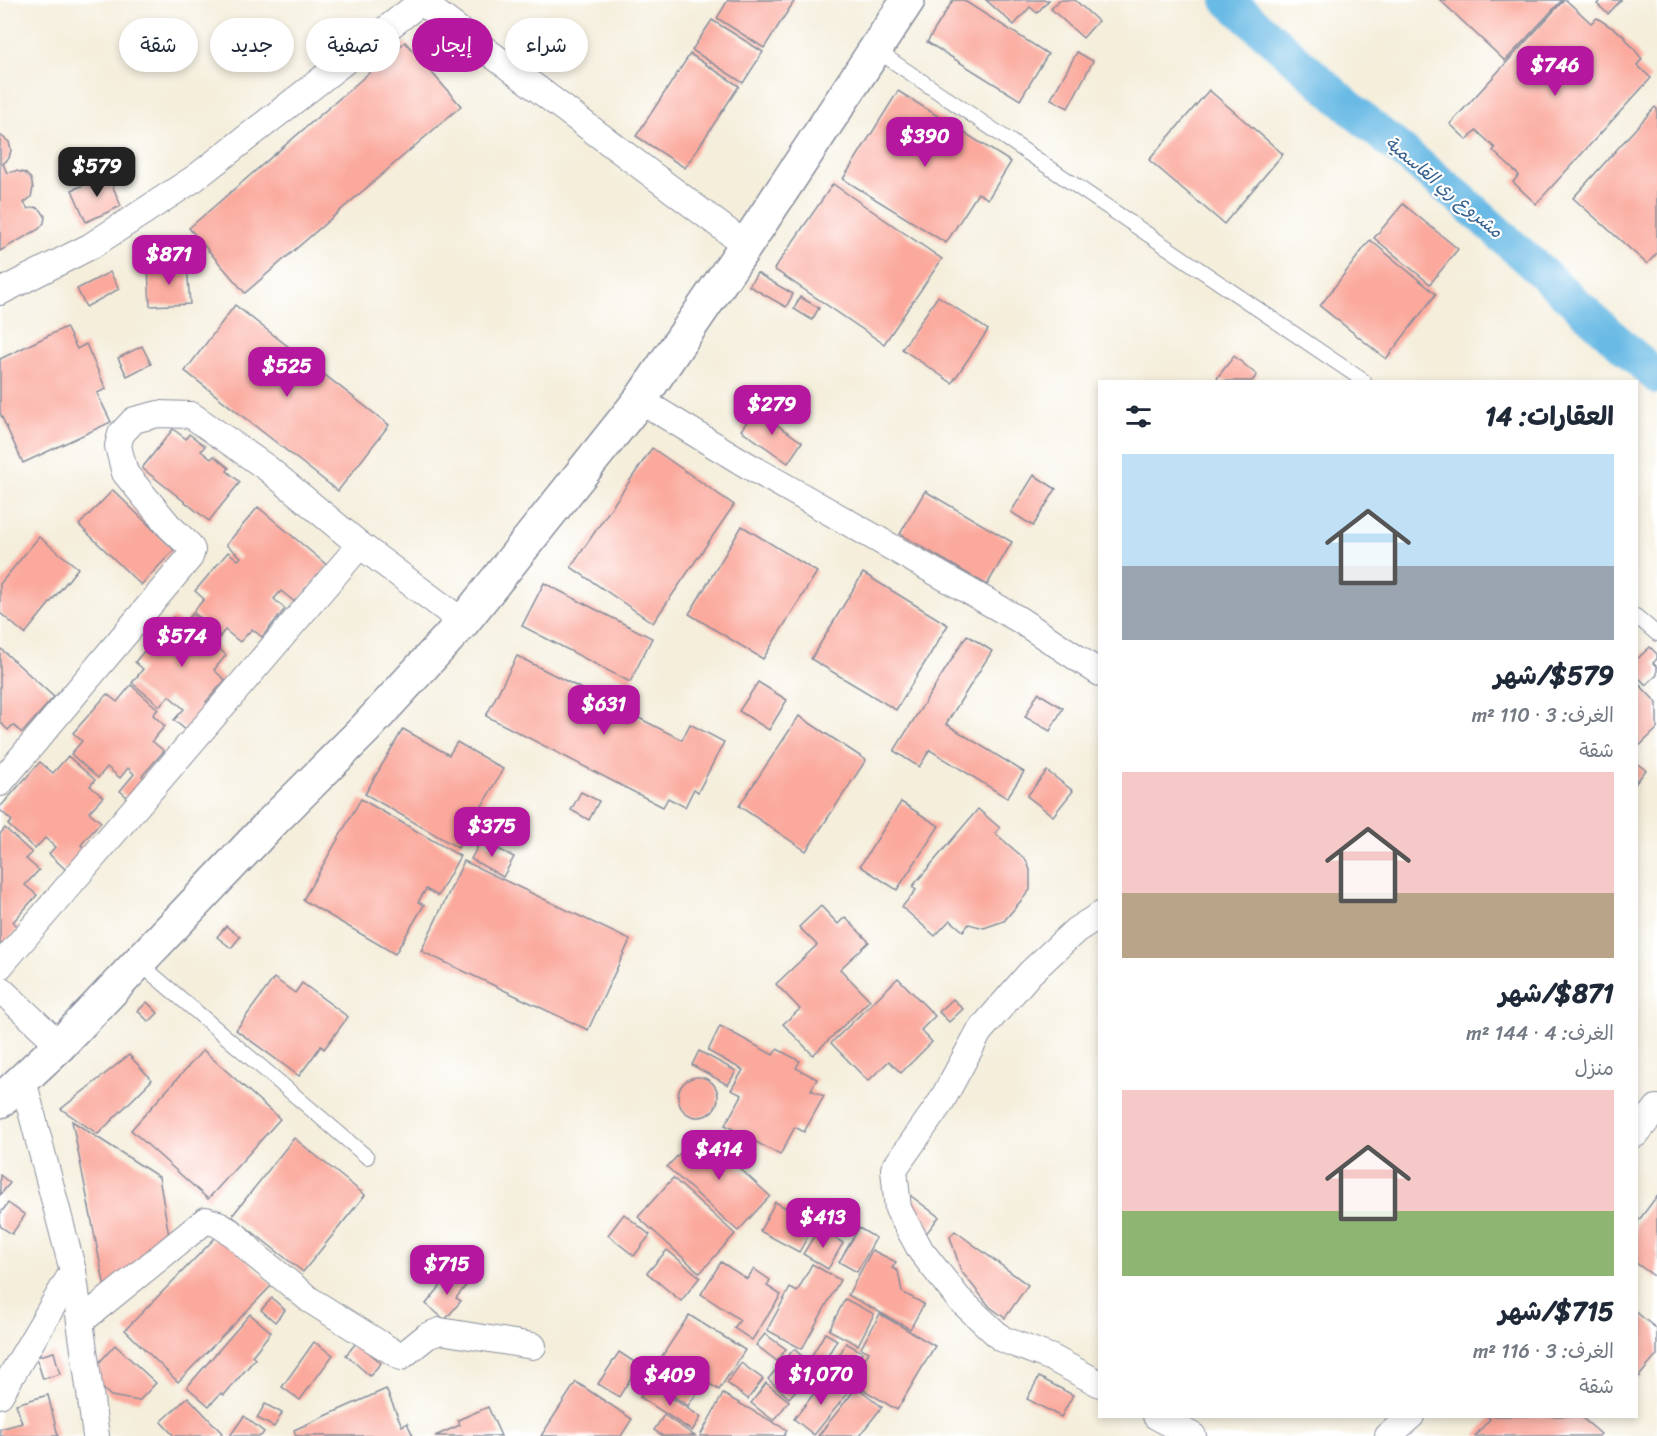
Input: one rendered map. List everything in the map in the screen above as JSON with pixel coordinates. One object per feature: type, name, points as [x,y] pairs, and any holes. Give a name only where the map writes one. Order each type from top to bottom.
[{"type":"main road","points":[[11,1091],[60,1045],[271,823],[366,729],[463,622],[640,400],[746,246],[908,0]]},
{"type":"street","points":[[0,292],[91,246],[195,178],[420,1],[746,246]]},
{"type":"street","points":[[640,400],[758,471],[1018,619],[1098,672]]},
{"type":"street","points":[[0,783],[190,556],[192,550],[189,545],[169,526],[124,473],[118,446],[121,434],[134,420],[158,414],[191,415],[267,468],[360,545],[463,622]]},
{"type":"street","points":[[0,966],[360,545]]},
{"type":"street","points":[[1098,916],[1076,930],[1030,973],[979,1032],[941,1102],[894,1169],[898,1209],[921,1251],[958,1298],[1002,1338],[1052,1358],[1098,1383]]},
{"type":"street","points":[[0,989],[60,1045]]},
{"type":"street","points":[[11,1091],[73,1271],[96,1436]]},
{"type":"street","points":[[1638,1132],[1657,1108]]},
{"type":"street","points":[[80,1322],[206,1220],[218,1224],[235,1235],[255,1255],[310,1300],[400,1357],[427,1336],[440,1331],[533,1346]]},
{"type":"street","points":[[0,1395],[73,1271]]},
{"type":"street","points":[[1160,1418],[1193,1436]]},
{"type":"street","points":[[1388,1436],[1409,1418]]},
{"type":"lane","points":[[876,50],[1363,380]]},
{"type":"lane","points":[[1638,618],[1657,634]]},
{"type":"lane","points":[[138,963],[367,1157]]},
{"type":"building","points":[[728,0],[795,0],[764,48],[717,18]]},
{"type":"building","points":[[953,0],[963,0],[1048,54],[1020,100],[927,42]]},
{"type":"building","points":[[986,0],[1049,0],[1037,13],[1030,7],[1014,25]]},
{"type":"building","points":[[1059,0],[1075,0],[1098,21],[1083,38],[1051,9]]},
{"type":"building","points":[[1440,0],[1562,0],[1505,61]]},
{"type":"building","points":[[1564,0],[1591,23],[1597,18],[1622,34],[1642,59],[1637,65],[1651,78],[1536,204],[1513,182],[1519,175],[1493,151],[1495,148],[1476,130],[1467,140],[1450,124]]},
{"type":"building","points":[[1601,0],[1621,0],[1608,14],[1597,4]]},
{"type":"building","points":[[712,20],[763,52],[743,83],[692,50]]},
{"type":"building","points":[[405,42],[412,50],[412,72],[431,72],[461,106],[245,293],[189,228],[370,72],[400,72],[400,46]]},
{"type":"building","points":[[1077,52],[1093,61],[1068,108],[1051,99]]},
{"type":"building","points":[[690,54],[739,86],[685,168],[636,136]]},
{"type":"building","points":[[1209,90],[1283,154],[1224,224],[1149,160]]},
{"type":"building","points":[[898,91],[1011,162],[988,199],[978,193],[946,243],[843,179]]},
{"type":"building","points":[[1655,107],[1657,109],[1657,253],[1647,264],[1573,198]]},
{"type":"building","points":[[0,135],[9,142],[11,150],[9,158],[3,164],[7,173],[16,171],[25,173],[31,179],[33,188],[31,197],[24,203],[28,209],[35,207],[41,210],[45,216],[44,223],[39,229],[0,251]]},
{"type":"building","points":[[108,175],[121,206],[86,222],[72,190]]},
{"type":"building","points":[[833,184],[942,259],[884,344],[774,269]]},
{"type":"building","points":[[1403,204],[1458,249],[1430,284],[1374,238]]},
{"type":"building","points":[[1370,240],[1436,294],[1386,359],[1320,306]]},
{"type":"building","points":[[187,266],[190,304],[150,306],[148,269]]},
{"type":"building","points":[[110,272],[119,289],[86,307],[77,289]]},
{"type":"building","points":[[757,273],[793,294],[786,307],[749,286]]},
{"type":"building","points":[[938,296],[988,330],[952,383],[902,349]]},
{"type":"building","points":[[800,297],[819,308],[812,320],[794,309]]},
{"type":"building","points":[[235,305],[389,425],[338,491],[185,371]]},
{"type":"building","points":[[66,327],[77,349],[86,344],[106,389],[97,393],[111,422],[23,463],[0,413],[0,359]]},
{"type":"building","points":[[142,346],[151,364],[127,376],[118,358]]},
{"type":"building","points":[[1234,356],[1257,375],[1253,380],[1219,380],[1217,378]]},
{"type":"building","points":[[755,410],[802,442],[788,463],[741,430]]},
{"type":"building","points":[[173,429],[186,439],[189,434],[205,446],[201,451],[211,459],[214,456],[229,468],[227,471],[240,482],[209,521],[142,468]]},
{"type":"building","points":[[652,448],[734,505],[653,623],[571,567]]},
{"type":"building","points":[[1034,475],[1056,489],[1033,526],[1011,512]]},
{"type":"building","points":[[113,490],[174,550],[141,585],[79,525]]},
{"type":"building","points":[[925,491],[1012,542],[987,585],[900,534]]},
{"type":"building","points":[[258,507],[328,566],[296,603],[281,591],[274,599],[285,609],[262,637],[252,629],[240,642],[225,630],[220,636],[193,612],[204,599],[195,591],[228,552],[238,560],[241,557],[226,545]]},
{"type":"building","points":[[742,526],[817,572],[763,659],[689,614]]},
{"type":"building","points":[[39,537],[78,568],[25,634],[0,613],[0,584]]},
{"type":"building","points":[[863,573],[948,625],[896,710],[811,659]]},
{"type":"building","points":[[544,583],[652,638],[630,682],[522,626]]},
{"type":"building","points":[[192,614],[220,637],[214,644],[226,655],[214,670],[225,680],[206,702],[210,705],[188,732],[174,720],[184,709],[169,696],[160,706],[132,683],[143,669],[135,662],[173,617],[183,625]]},
{"type":"building","points":[[967,635],[992,651],[946,724],[1024,772],[1007,798],[930,750],[919,767],[894,751]]},
{"type":"building","points":[[1650,647],[1657,654],[1657,659],[1653,663],[1657,667],[1657,675],[1646,685],[1638,677],[1638,658]]},
{"type":"building","points":[[0,648],[54,697],[22,733],[13,725],[8,730],[0,722]]},
{"type":"building","points":[[517,656],[682,740],[690,724],[724,742],[698,792],[694,789],[685,807],[668,798],[663,807],[486,716]]},
{"type":"building","points":[[758,682],[787,700],[769,730],[739,711]]},
{"type":"building","points":[[1638,683],[1657,703],[1657,729],[1638,747]]},
{"type":"building","points":[[131,685],[158,709],[153,715],[165,726],[152,741],[164,751],[142,776],[148,782],[132,801],[120,791],[134,774],[128,768],[120,778],[107,767],[98,778],[71,754],[82,741],[73,733],[107,694],[117,702]]},
{"type":"building","points":[[1038,693],[1063,708],[1050,731],[1025,717]]},
{"type":"building","points":[[799,716],[866,760],[806,851],[739,806]]},
{"type":"building","points":[[403,729],[449,755],[457,742],[503,769],[458,848],[365,794]]},
{"type":"building","points":[[68,756],[95,780],[90,786],[103,797],[89,812],[101,822],[81,845],[85,849],[66,870],[49,854],[55,847],[45,838],[35,849],[8,825],[12,821],[0,810],[0,807],[40,762],[53,773]]},
{"type":"building","points":[[1638,764],[1646,770],[1638,780]]},
{"type":"building","points":[[1047,771],[1073,791],[1053,816],[1027,796]]},
{"type":"building","points":[[581,792],[599,801],[589,820],[571,810]]},
{"type":"building","points":[[361,799],[460,856],[438,896],[426,889],[418,902],[424,905],[395,954],[303,900]]},
{"type":"building","points":[[901,802],[939,826],[897,890],[860,866]]},
{"type":"building","points":[[978,809],[1000,828],[995,833],[1026,860],[1030,870],[1030,890],[1004,921],[984,928],[969,924],[963,931],[950,920],[935,936],[902,907],[916,890],[912,887]]},
{"type":"building","points":[[5,828],[32,853],[26,859],[39,870],[25,885],[37,895],[13,922],[19,928],[0,949],[0,834]]},
{"type":"building","points":[[481,840],[514,857],[503,877],[471,859]]},
{"type":"building","points":[[464,861],[630,940],[588,1030],[421,951]]},
{"type":"building","points":[[821,906],[838,924],[845,917],[869,942],[840,969],[870,1000],[813,1055],[783,1024],[800,1009],[776,984],[817,945],[799,927]]},
{"type":"building","points":[[226,926],[240,937],[231,948],[217,937]]},
{"type":"building","points":[[274,978],[295,993],[302,983],[348,1017],[324,1049],[321,1046],[299,1076],[236,1030]]},
{"type":"building","points":[[898,978],[935,1016],[921,1030],[932,1042],[901,1073],[889,1061],[868,1081],[831,1043]]},
{"type":"building","points":[[953,999],[963,1009],[949,1022],[939,1012]]},
{"type":"building","points":[[147,1002],[158,1013],[149,1022],[138,1011]]},
{"type":"building","points":[[720,1026],[773,1055],[777,1049],[800,1061],[796,1068],[817,1079],[811,1090],[824,1096],[804,1132],[795,1127],[780,1155],[725,1125],[742,1095],[731,1090],[743,1070],[708,1051]]},
{"type":"building","points":[[203,1050],[280,1119],[208,1199],[131,1130]]},
{"type":"building","points":[[699,1051],[736,1071],[728,1085],[692,1065]]},
{"type":"building","points":[[129,1055],[152,1080],[98,1134],[61,1109]]},
{"type":"building","points":[[698,1077],[712,1083],[718,1097],[712,1111],[698,1117],[684,1111],[678,1097],[684,1083]]},
{"type":"building","points":[[72,1121],[159,1177],[169,1236],[106,1293]]},
{"type":"building","points":[[700,1132],[770,1196],[738,1231],[667,1167]]},
{"type":"building","points":[[294,1138],[365,1195],[303,1272],[232,1216]]},
{"type":"building","points":[[0,1175],[10,1183],[0,1195]]},
{"type":"building","points":[[673,1178],[735,1234],[700,1273],[638,1217]]},
{"type":"building","points":[[911,1196],[939,1217],[925,1235],[906,1203]]},
{"type":"building","points":[[1657,1196],[1657,1278],[1638,1264],[1638,1221]]},
{"type":"building","points":[[775,1202],[815,1224],[799,1252],[760,1231]]},
{"type":"building","points":[[8,1203],[25,1215],[12,1234],[0,1226],[0,1214]]},
{"type":"building","points":[[624,1214],[650,1235],[634,1256],[608,1235]]},
{"type":"building","points":[[819,1228],[843,1243],[828,1269],[803,1254]]},
{"type":"building","points":[[859,1228],[876,1238],[857,1272],[839,1262]]},
{"type":"building","points":[[955,1231],[1028,1285],[1005,1318],[990,1307],[961,1271],[950,1237]]},
{"type":"building","points":[[219,1234],[272,1285],[178,1382],[125,1330]]},
{"type":"building","points":[[667,1250],[700,1277],[681,1301],[647,1273]]},
{"type":"building","points":[[872,1250],[896,1262],[892,1268],[898,1271],[902,1292],[924,1304],[910,1329],[848,1295]]},
{"type":"building","points":[[721,1262],[747,1279],[754,1269],[770,1280],[767,1286],[781,1295],[752,1340],[734,1328],[740,1320],[701,1294]]},
{"type":"building","points":[[812,1264],[840,1280],[802,1349],[767,1330],[790,1288],[797,1292]]},
{"type":"building","points":[[452,1272],[467,1284],[456,1298],[461,1301],[445,1320],[426,1304]]},
{"type":"building","points":[[272,1298],[285,1310],[275,1322],[261,1310]]},
{"type":"building","points":[[845,1299],[874,1314],[858,1345],[829,1330]]},
{"type":"building","points":[[250,1314],[271,1332],[252,1356],[255,1359],[224,1395],[221,1393],[209,1406],[187,1387]]},
{"type":"building","points":[[880,1314],[935,1346],[897,1410],[851,1382],[869,1352],[861,1348]]},
{"type":"building","points":[[1638,1314],[1657,1329],[1657,1355],[1638,1378]]},
{"type":"building","points":[[689,1315],[745,1350],[719,1390],[705,1381],[688,1406],[647,1379]]},
{"type":"building","points":[[825,1333],[837,1340],[823,1364],[811,1357]]},
{"type":"building","points":[[765,1334],[786,1349],[777,1361],[756,1345]]},
{"type":"building","points":[[314,1342],[333,1355],[300,1400],[282,1387]]},
{"type":"building","points":[[357,1342],[381,1363],[370,1376],[346,1355]]},
{"type":"building","points":[[846,1343],[862,1352],[846,1381],[830,1372]]},
{"type":"building","points":[[115,1345],[156,1383],[139,1401],[111,1396],[88,1375]]},
{"type":"building","points":[[794,1349],[816,1368],[789,1398],[768,1379]]},
{"type":"building","points":[[54,1352],[60,1374],[43,1379],[36,1357]]},
{"type":"building","points":[[619,1352],[639,1365],[619,1397],[598,1384]]},
{"type":"building","points":[[741,1363],[763,1379],[748,1399],[727,1383]]},
{"type":"building","points":[[827,1377],[847,1394],[814,1435],[794,1419]]},
{"type":"building","points":[[1039,1377],[1073,1395],[1061,1417],[1027,1399]]},
{"type":"building","points":[[576,1382],[632,1419],[621,1436],[541,1436]]},
{"type":"building","points":[[649,1383],[701,1417],[692,1431],[640,1397]]},
{"type":"building","points":[[766,1383],[789,1401],[774,1421],[751,1403]]},
{"type":"building","points":[[857,1387],[882,1407],[859,1436],[818,1436]]},
{"type":"building","points":[[386,1389],[402,1426],[407,1423],[413,1436],[296,1436],[294,1430]]},
{"type":"building","points":[[723,1394],[787,1430],[784,1436],[700,1436]]},
{"type":"building","points":[[48,1395],[58,1436],[0,1436],[0,1429],[22,1423],[16,1404]]},
{"type":"building","points":[[188,1397],[222,1433],[219,1436],[174,1436],[161,1422]]},
{"type":"building","points":[[265,1404],[282,1413],[274,1427],[257,1418]]},
{"type":"building","points":[[488,1407],[501,1436],[435,1436],[460,1425],[458,1420]]},
{"type":"building","points":[[664,1415],[695,1436],[663,1436],[654,1430]]},
{"type":"building","points":[[244,1416],[264,1432],[261,1436],[230,1436]]},
{"type":"building","points":[[1582,1418],[1601,1434],[1599,1436],[1475,1436],[1490,1419]]},
{"type":"waterway","name":"مشروع ري القاسمية","points":[[1228,0],[1371,126],[1460,198],[1657,377]]}]
